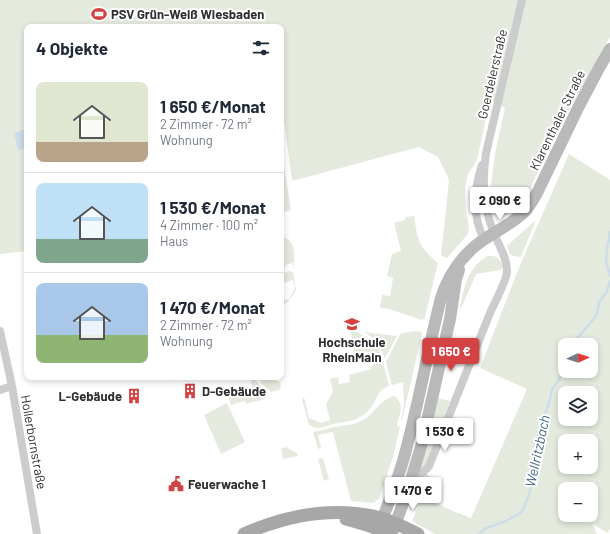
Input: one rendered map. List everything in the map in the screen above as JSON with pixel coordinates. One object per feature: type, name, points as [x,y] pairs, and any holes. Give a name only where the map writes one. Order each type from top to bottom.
[{"type":"main road","name":"Klarenthaler Straße","points":[[379,527],[396,482],[408,444],[441,298],[450,277],[466,254],[523,213],[531,204],[579,106],[610,49]]},
{"type":"main road","name":"Klarenthaler Straße","points":[[393,530],[412,479],[428,420],[450,319],[456,280],[466,254]]},
{"type":"main road","points":[[244,534],[280,520],[314,514],[334,513],[365,515],[379,527],[418,534]]},
{"type":"street","name":"Goerdelerstraße","points":[[486,153],[484,172],[489,236],[481,234],[477,222],[475,198],[478,178],[486,153],[522,0]]},
{"type":"street","points":[[412,479],[421,474],[429,466],[492,307],[507,275],[506,262],[489,236]]},
{"type":"street","name":"Hollerbornstraße","points":[[0,331],[12,386],[37,534]]},
{"type":"street","points":[[0,390],[12,386]]},
{"type":"shaded area","points":[[0,0],[610,0],[610,37],[545,154],[530,190],[523,200],[509,213],[503,216],[502,213],[499,213],[494,208],[491,200],[491,192],[494,160],[505,108],[490,100],[477,160],[468,174],[465,187],[466,211],[469,226],[468,234],[447,258],[441,255],[449,180],[438,157],[419,147],[292,181],[284,121],[284,24],[24,24],[24,251],[0,254]]},
{"type":"shaded area","points":[[569,154],[610,180],[610,528],[608,533],[594,525],[595,522],[598,522],[600,510],[598,514],[598,482],[558,482],[558,522],[594,522],[593,525],[597,534],[435,534],[412,521],[423,497],[471,518],[527,389],[480,368],[520,265]]},
{"type":"shaded area","points":[[284,166],[291,210],[284,212]]},
{"type":"shaded area","points":[[414,216],[420,242],[426,252],[438,263],[425,317],[422,320],[389,309],[380,308],[382,295],[390,296],[393,278],[387,276],[392,254],[401,251],[394,223],[405,220],[405,217]]},
{"type":"shaded area","points":[[536,220],[521,257],[511,255],[507,246]]},
{"type":"shaded area","points":[[284,237],[292,244],[294,251],[294,266],[293,263],[285,265],[285,268]]},
{"type":"shaded area","points":[[488,256],[494,256],[498,259],[503,268],[500,270],[476,274],[460,311],[462,295],[467,280],[475,266]]},
{"type":"shaded area","points":[[289,271],[293,272],[296,290],[288,302],[284,304],[284,300],[289,299],[295,288],[293,280],[284,283],[284,273]]},
{"type":"shaded area","points":[[351,331],[357,332],[379,349],[389,386],[382,390],[371,408],[364,415],[352,420],[316,428],[309,425],[302,400],[304,397],[309,418],[321,423],[330,420],[326,404],[333,391],[330,379],[338,377],[339,384],[350,382],[349,375],[371,369],[376,359],[374,351],[354,355]]},
{"type":"shaded area","points":[[416,331],[421,332],[422,334],[401,420],[404,405],[403,382],[392,385],[386,362],[401,333]]},
{"type":"shaded area","points":[[364,332],[397,336],[385,358],[376,340]]},
{"type":"shaded area","points":[[251,380],[255,380],[261,386],[265,399],[246,404],[245,401],[231,405],[227,394],[234,394],[253,389]]},
{"type":"shaded area","points":[[262,380],[276,380],[280,382],[281,386],[279,390],[271,392],[260,382]]},
{"type":"shaded area","points":[[395,396],[401,407],[397,425],[400,427],[393,457],[379,499],[373,503],[351,501],[333,432],[318,435],[321,448],[318,449],[313,432],[360,422],[389,398]]},
{"type":"shaded area","points":[[438,398],[450,401],[426,467],[420,471]]},
{"type":"shaded area","points":[[227,403],[245,442],[221,454],[204,415]]},
{"type":"shaded area","points":[[286,447],[297,453],[298,456],[283,459],[281,449]]},
{"type":"shaded area","points":[[323,458],[329,479],[324,481],[318,459]]},
{"type":"shaded area","points":[[427,474],[429,476],[414,510],[410,510],[422,476]]},
{"type":"water","points":[[24,130],[24,149],[18,150],[14,133]]},
{"type":"waterway","name":"Wellritzbach","points":[[610,232],[606,261],[610,276]]},
{"type":"waterway","name":"Wellritzbach","points":[[578,338],[595,317],[599,303],[607,291],[610,281]]},
{"type":"waterway","name":"Wellritzbach","points":[[479,534],[486,528],[506,521],[522,512],[532,484],[535,451],[540,427],[552,390],[560,378]]},
{"type":"place","name":"PSV Grün-Weiß Wiesbaden","points":[[99,14]]},
{"type":"place","name":"Hochschule RheinMain","points":[[352,324]]},
{"type":"place","name":"D-Gebäude","points":[[190,391]]},
{"type":"place","name":"L-Gebäude","points":[[134,396]]},
{"type":"place","name":"Feuerwache 1","points":[[176,484]]}]
